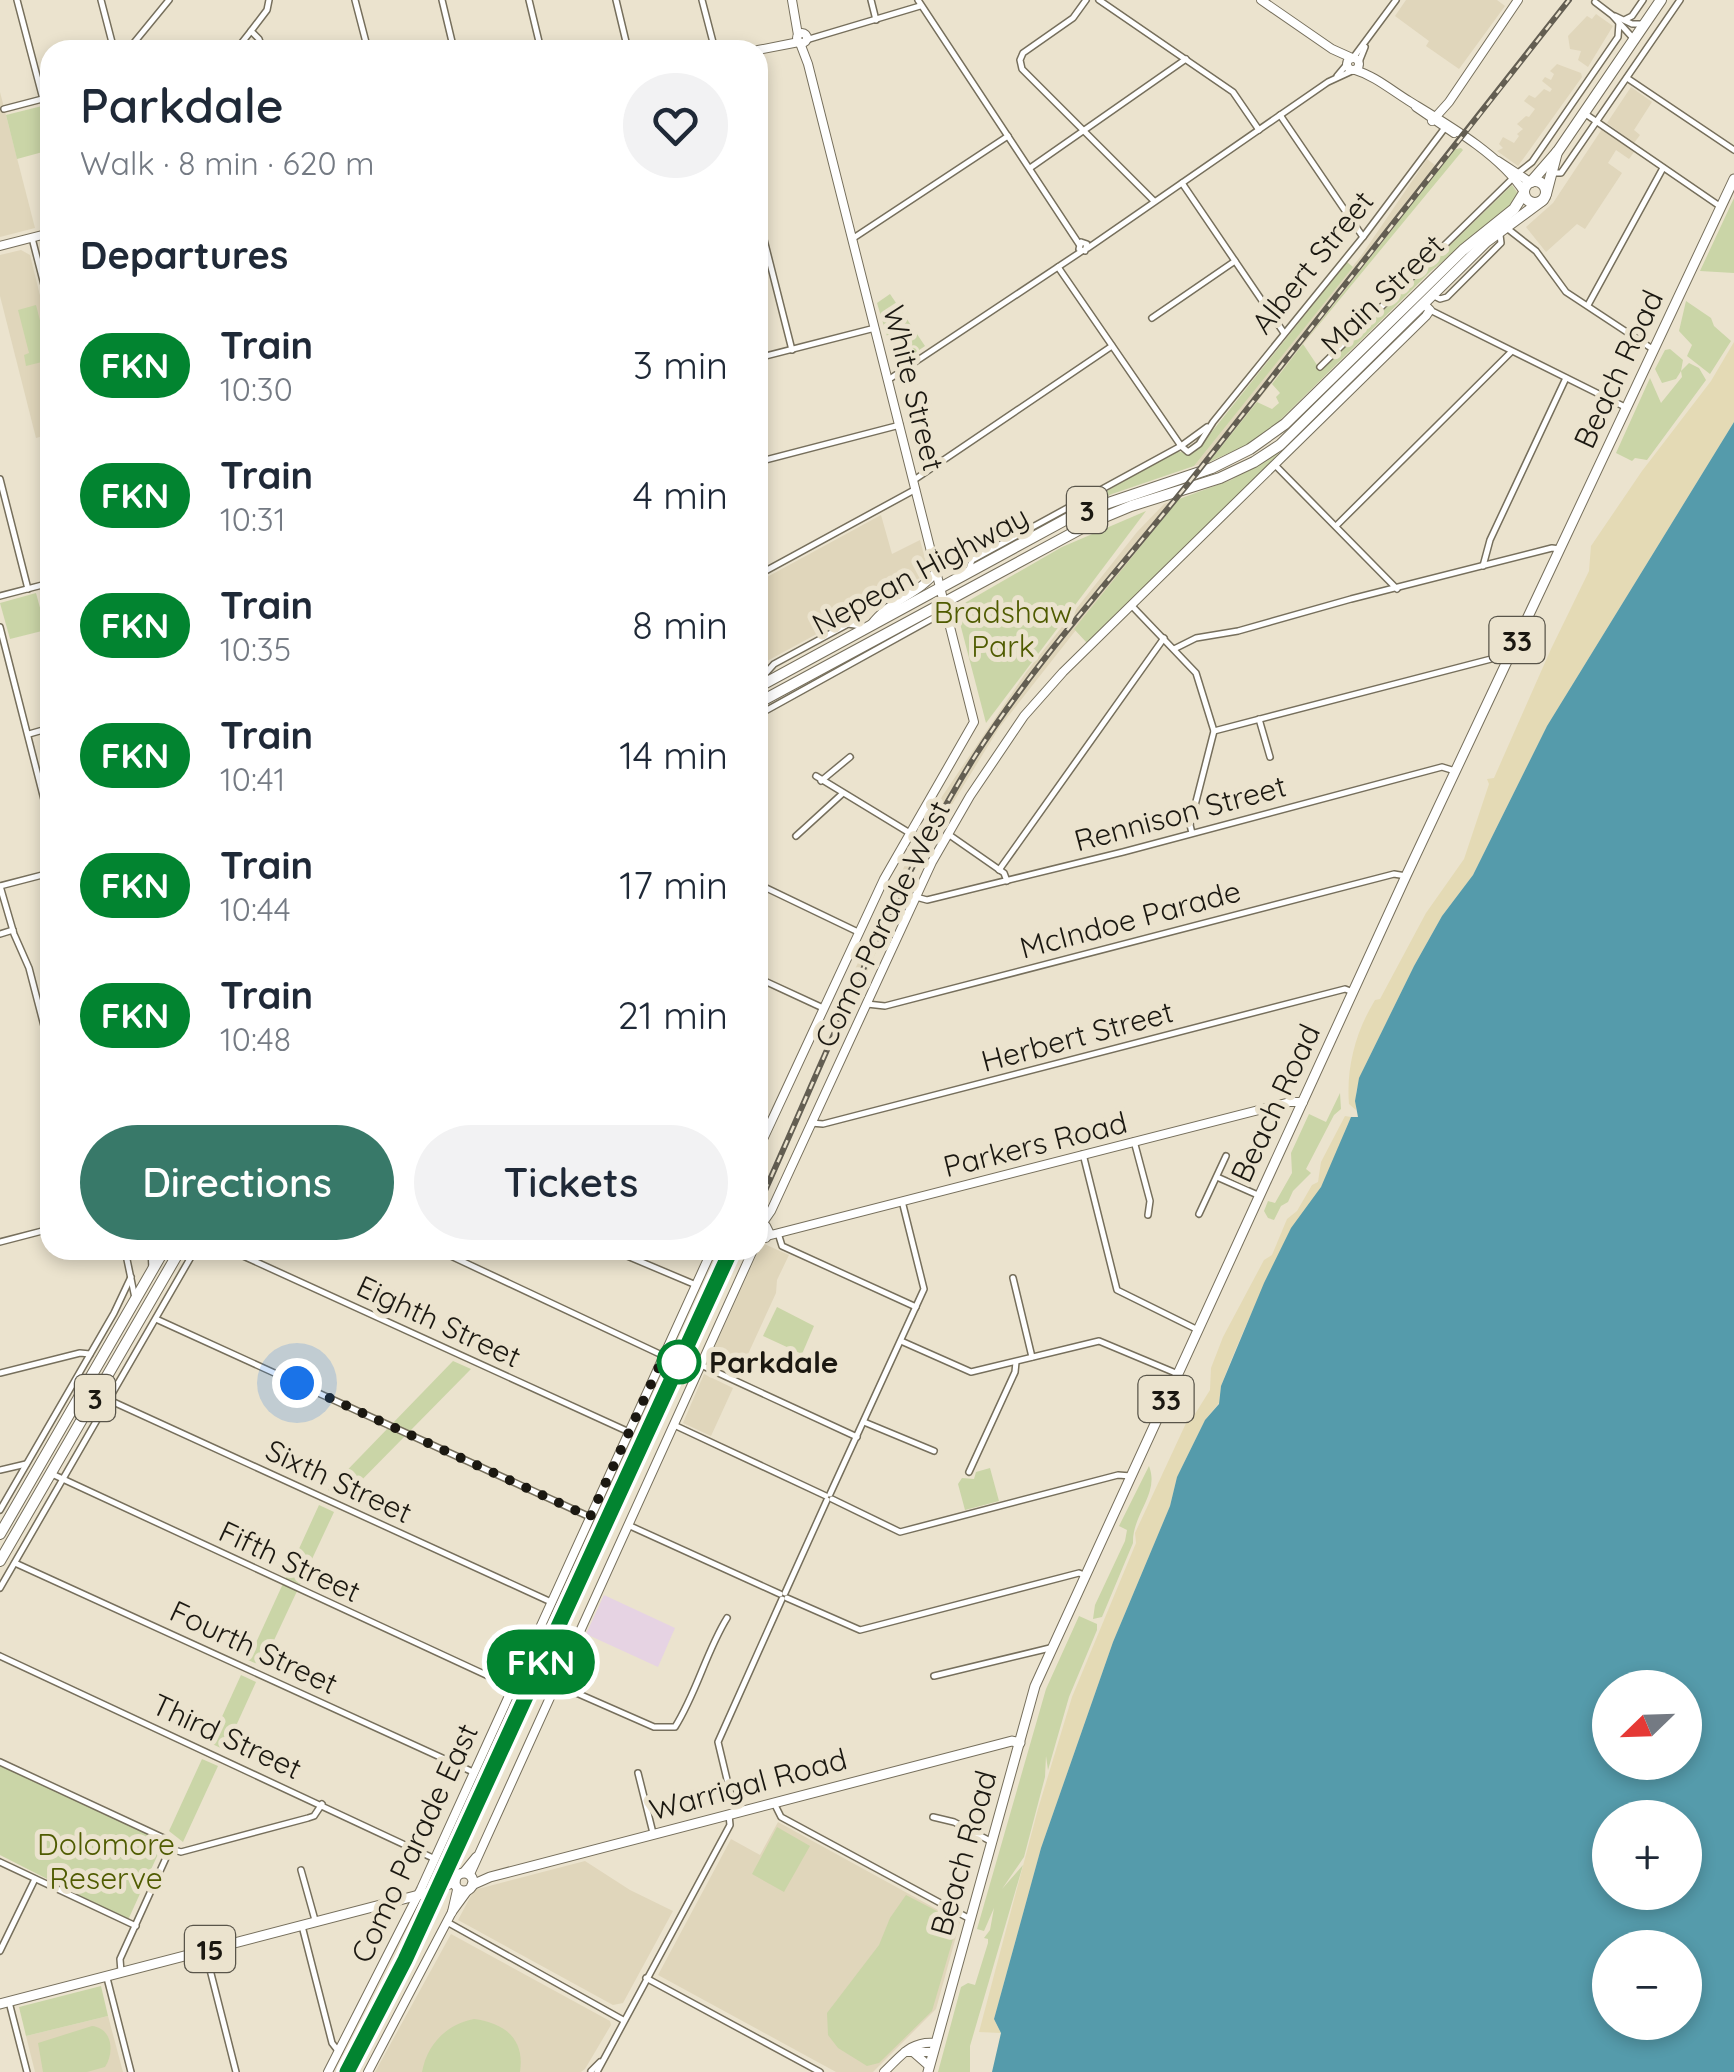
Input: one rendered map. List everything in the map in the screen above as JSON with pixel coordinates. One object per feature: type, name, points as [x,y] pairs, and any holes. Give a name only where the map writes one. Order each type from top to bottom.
[{"type":"highway","name":"Main Street","points":[[1280,445],[1412,298],[1514,209],[1661,0]]},
{"type":"highway","name":"Main Street","points":[[1274,432],[1428,308],[1501,230],[1544,198],[1558,151]]},
{"type":"highway","points":[[1529,184],[1543,184],[1544,198],[1532,203],[1529,184]]},
{"type":"highway","points":[[1412,298],[1428,308]]},
{"type":"highway","name":"Nepean Highway","points":[[768,681],[1052,527],[1108,501],[1218,466],[1274,432]]},
{"type":"highway","name":"Nepean Highway","points":[[768,696],[904,623],[945,607],[1095,521],[1220,478],[1280,445]]},
{"type":"highway","points":[[898,611],[904,623]]},
{"type":"highway","name":"3","points":[[0,1534],[30,1482],[32,1467],[134,1302],[145,1272],[155,1260]]},
{"type":"highway","name":"3","points":[[0,1561],[174,1260]]},
{"type":"highway","points":[[30,1482],[45,1471],[51,1474]]},
{"type":"main road","name":"Beach Road","points":[[929,2069],[1036,1686],[1406,876],[1734,179]]},
{"type":"main road","name":"Warrigal Road","points":[[4,2002],[1020,1743]]},
{"type":"street","points":[[17,0],[40,78]]},
{"type":"street","points":[[101,0],[111,40]]},
{"type":"street","points":[[136,40],[169,0]]},
{"type":"street","points":[[244,40],[268,10],[269,0]]},
{"type":"street","points":[[355,0],[365,40]]},
{"type":"street","points":[[442,0],[452,40]]},
{"type":"street","points":[[529,0],[539,40]]},
{"type":"street","points":[[616,0],[626,40]]},
{"type":"street","points":[[702,0],[712,40]]},
{"type":"street","name":"White Street","points":[[792,0],[974,719],[908,832]]},
{"type":"street","points":[[871,0],[876,20]]},
{"type":"street","points":[[1086,0],[1073,18],[1023,53],[1020,60],[1024,72],[1154,202]]},
{"type":"street","points":[[1100,0],[1233,92],[1259,130]]},
{"type":"street","points":[[888,380],[1353,64],[1396,0]]},
{"type":"street","name":"Albert Street","points":[[964,575],[972,560],[1181,446],[1213,422],[1363,237],[1518,0]]},
{"type":"street","name":"Main Street","points":[[1552,174],[1561,174],[1676,0]]},
{"type":"street","points":[[1620,21],[1645,23],[1643,1]]},
{"type":"street","points":[[1620,21],[1632,16],[1643,1]]},
{"type":"street","points":[[1267,2],[1529,184]]},
{"type":"street","points":[[1595,2],[1620,21],[1633,41],[1612,45]]},
{"type":"street","points":[[768,47],[876,20],[919,3],[1083,246]]},
{"type":"street","name":"Main Street","points":[[1320,367],[1516,175],[1530,166],[1619,35],[1620,21]]},
{"type":"street","points":[[251,31],[259,40]]},
{"type":"street","points":[[1030,168],[1186,59]]},
{"type":"street","points":[[1627,78],[1734,150]]},
{"type":"street","points":[[4,109],[40,100]]},
{"type":"street","points":[[1584,113],[1721,207]]},
{"type":"street","points":[[1280,116],[1363,237]]},
{"type":"street","points":[[852,239],[1008,136]]},
{"type":"street","name":"Main Street","points":[[1529,184],[1539,152]]},
{"type":"street","points":[[1588,306],[1663,168]]},
{"type":"street","points":[[1182,183],[1284,334]]},
{"type":"street","points":[[1520,216],[1520,229],[1526,240],[1566,292],[1654,350]]},
{"type":"street","points":[[1501,230],[1526,240]]},
{"type":"street","points":[[0,246],[40,236]]},
{"type":"street","points":[[32,238],[40,269]]},
{"type":"street","points":[[768,255],[792,350]]},
{"type":"street","points":[[1152,318],[1236,261]]},
{"type":"street","points":[[1058,267],[1181,446]]},
{"type":"street","points":[[1428,308],[1627,408]]},
{"type":"street","name":"Main Street","points":[[1275,465],[1428,308]]},
{"type":"street","points":[[768,356],[876,328]]},
{"type":"street","points":[[768,568],[915,484],[1112,346]]},
{"type":"street","points":[[1336,526],[1512,352]]},
{"type":"street","points":[[1483,566],[1490,540],[1566,378]]},
{"type":"street","points":[[768,459],[900,424]]},
{"type":"street","points":[[1275,465],[1397,588]]},
{"type":"street","name":"Como Parade West","points":[[768,1220],[915,897],[948,834],[1024,716],[1063,672],[1275,465]]},
{"type":"street","points":[[0,479],[28,589]]},
{"type":"street","points":[[1052,527],[1066,509]]},
{"type":"street","points":[[1174,649],[1196,638],[1238,631],[1279,617],[1560,549]]},
{"type":"street","points":[[868,627],[878,615],[928,582],[936,570],[964,575]]},
{"type":"street","points":[[0,596],[40,586]]},
{"type":"street","points":[[1131,605],[1198,676],[1214,732],[1191,822],[1192,833]]},
{"type":"street","points":[[768,709],[945,607]]},
{"type":"street","points":[[0,627],[40,783]]},
{"type":"street","points":[[1000,870],[1164,638]]},
{"type":"street","points":[[1214,732],[1495,658],[1508,661]]},
{"type":"street","points":[[1260,719],[1270,757]]},
{"type":"street","points":[[28,734],[40,731]]},
{"type":"street","points":[[768,1128],[908,832],[819,778],[850,757]]},
{"type":"street","name":"Rennison Street","points":[[915,897],[927,900],[1007,881],[1442,767],[1455,771]]},
{"type":"street","points":[[796,836],[842,794]]},
{"type":"street","points":[[948,834],[1000,870],[1007,881]]},
{"type":"street","name":"McIndoe Parade","points":[[866,1004],[885,1006],[1394,874],[1406,876]]},
{"type":"street","points":[[40,876],[0,886],[40,1010]]},
{"type":"street","points":[[768,889],[858,932]]},
{"type":"street","points":[[0,934],[14,930]]},
{"type":"street","points":[[768,983],[824,1008]]},
{"type":"street","name":"Herbert Street","points":[[811,1122],[823,1124],[1345,989],[1353,992]]},
{"type":"street","name":"Parkers Road","points":[[768,1234],[1290,1102],[1303,1102]]},
{"type":"street","points":[[1134,1142],[1150,1201],[1148,1215]]},
{"type":"street","points":[[1084,1154],[1117,1290],[1198,1330]]},
{"type":"street","points":[[1199,1214],[1226,1156]]},
{"type":"street","points":[[1216,1176],[1260,1196]]},
{"type":"street","points":[[594,2072],[730,1825],[732,1814],[718,1742],[916,1307],[924,1282],[902,1201]]},
{"type":"street","points":[[0,1242],[40,1232]]},
{"type":"street","points":[[768,1238],[916,1307]]},
{"type":"street","points":[[114,1314],[134,1302],[127,1260]]},
{"type":"street","points":[[128,1265],[145,1272],[148,1260]]},
{"type":"street","points":[[0,1588],[189,1260]]},
{"type":"street","name":"Eighth Street","points":[[252,1260],[629,1432]]},
{"type":"street","points":[[459,1260],[664,1356]]},
{"type":"street","points":[[636,1260],[696,1285]]},
{"type":"street","name":"Como Parade East","points":[[328,2072],[417,1896],[707,1260]]},
{"type":"street","name":"Como Parade West","points":[[368,2072],[452,1912],[751,1260]]},
{"type":"street","points":[[0,1510],[32,1467],[131,1277]]},
{"type":"street","points":[[1013,1278],[1032,1357]]},
{"type":"street","points":[[156,1319],[590,1517]]},
{"type":"street","points":[[900,1341],[971,1372],[1099,1340],[1178,1374]]},
{"type":"street","points":[[0,1373],[80,1353],[90,1354]]},
{"type":"street","points":[[969,1472],[1016,1362]]},
{"type":"street","points":[[701,1365],[857,1437]]},
{"type":"street","name":"Sixth Street","points":[[109,1400],[551,1602]]},
{"type":"street","points":[[864,1422],[934,1451]]},
{"type":"street","points":[[674,1425],[900,1532],[1118,1475],[1131,1476]]},
{"type":"street","points":[[0,1470],[32,1467]]},
{"type":"street","name":"Fifth Street","points":[[51,1474],[512,1687]]},
{"type":"street","points":[[628,1525],[860,1630],[1078,1573],[1086,1576]]},
{"type":"street","name":"Fourth Street","points":[[15,1562],[474,1772]]},
{"type":"street","points":[[556,1684],[659,1728],[675,1727],[727,1618]]},
{"type":"street","points":[[934,1676],[1044,1647],[1053,1648]]},
{"type":"street","name":"Third Street","points":[[0,1656],[433,1858]]},
{"type":"street","points":[[0,1762],[181,1852],[314,1816],[322,1804]]},
{"type":"street","points":[[638,1773],[653,1834]]},
{"type":"street","points":[[774,1803],[778,1815],[970,1919]]},
{"type":"street","points":[[933,1817],[954,1822],[992,1842]]},
{"type":"street","points":[[120,1972],[119,1962],[170,1846]]},
{"type":"street","points":[[0,1862],[136,1926]]},
{"type":"street","points":[[300,1869],[316,1922]]},
{"type":"street","points":[[0,1951],[34,1878]]},
{"type":"street","points":[[447,1922],[623,2020]]},
{"type":"street","points":[[302,1925],[332,2043],[338,2052]]},
{"type":"street","points":[[205,1950],[236,2072]]},
{"type":"street","points":[[106,1976],[130,2072]]},
{"type":"street","points":[[646,1978],[820,2072]]},
{"type":"street","points":[[4,2002],[27,2072]]},
{"type":"street","points":[[884,2072],[920,2042],[935,2047]]},
{"type":"street","points":[[909,2052],[929,2069]]},
{"type":"shaded area","points":[[1406,0],[1497,0],[1505,6],[1459,69],[1426,46],[1429,41],[1395,16]]},
{"type":"shaded area","points":[[1596,14],[1613,26],[1588,67],[1578,60],[1581,51],[1570,49],[1568,36],[1587,16],[1592,19]]},
{"type":"shaded area","points":[[1557,64],[1581,73],[1582,77],[1518,166],[1497,151],[1503,148],[1499,144],[1503,137],[1514,143],[1523,129],[1517,124],[1535,109],[1524,101],[1529,95],[1535,98],[1544,89],[1550,92],[1552,89],[1542,81],[1545,77],[1551,80],[1554,74],[1550,71]]},
{"type":"shaded area","points":[[1631,87],[1652,102],[1634,130],[1640,135],[1634,143],[1607,123]]},
{"type":"shaded area","points":[[0,92],[35,228],[0,237]]},
{"type":"shaded area","points":[[1602,129],[1634,152],[1629,159],[1616,150],[1608,163],[1622,173],[1585,229],[1577,224],[1546,252],[1526,227],[1553,203]]},
{"type":"shaded area","points":[[1427,159],[1439,168],[1391,234],[1209,462],[1194,466],[1361,256]]},
{"type":"shaded area","points":[[21,250],[30,255],[40,296],[40,437],[36,438],[0,296],[0,255]]},
{"type":"shaded area","points":[[1179,499],[999,728],[922,853],[850,1008],[844,999],[856,967],[943,795],[1027,671],[1137,532],[1164,504]]},
{"type":"shaded area","points":[[881,515],[892,554],[920,540],[929,573],[768,661],[768,577]]},
{"type":"shaded area","points":[[768,1246],[789,1255],[737,1378],[707,1364],[754,1260],[768,1260]]},
{"type":"shaded area","points":[[704,1374],[733,1388],[711,1436],[683,1423]]},
{"type":"shaded area","points":[[604,1595],[675,1628],[658,1667],[586,1634]]},
{"type":"shaded area","points":[[778,1822],[960,1922],[936,2009],[873,2072],[836,2072],[658,1975],[731,1839],[760,1855]]},
{"type":"shaded area","points":[[585,1861],[673,1911],[623,2003],[613,2005],[458,1920],[474,1890]]},
{"type":"shaded area","points":[[451,1934],[610,2021],[585,2069],[375,2072]]},
{"type":"shaded area","points":[[108,2016],[123,2072],[35,2072],[26,2036]]},
{"type":"green space","points":[[40,106],[40,153],[17,159],[6,115]]},
{"type":"green space","points":[[1461,148],[1310,336],[1452,150]]},
{"type":"green space","points":[[1512,185],[1519,195],[1510,207],[1431,271],[1273,427],[1249,444],[1209,462],[1257,402],[1272,409],[1279,403],[1276,397],[1280,393],[1272,384],[1303,344],[1321,371]]},
{"type":"green space","points":[[1734,198],[1734,273],[1700,271]]},
{"type":"green space","points":[[1347,262],[1353,267],[1194,466],[1112,494],[1062,517],[1176,451],[1191,454],[1198,449]]},
{"type":"green space","points":[[890,294],[925,346],[896,366],[877,303]]},
{"type":"green space","points":[[1686,301],[1711,318],[1731,341],[1710,374],[1687,356],[1692,345],[1679,331]]},
{"type":"green space","points":[[36,305],[40,362],[26,366],[24,355],[29,353],[18,310]]},
{"type":"green space","points":[[1670,349],[1683,360],[1681,371],[1676,379],[1662,383],[1655,369],[1665,350]]},
{"type":"green space","points":[[1689,363],[1699,368],[1706,380],[1647,460],[1632,461],[1616,453],[1650,378],[1661,403],[1682,377],[1681,371]]},
{"type":"green space","points":[[1292,439],[1235,500],[1087,643],[1074,629],[1179,499],[1231,480]]},
{"type":"green space","name":"Bradshaw Park","points":[[1146,511],[986,723],[956,608],[1062,547]]},
{"type":"green space","points":[[36,593],[40,632],[10,639],[0,603]]},
{"type":"green space","points":[[1340,1093],[1341,1109],[1334,1115],[1306,1169],[1311,1173],[1281,1206],[1274,1220],[1268,1218],[1264,1211],[1268,1201],[1275,1203],[1292,1173],[1291,1153],[1309,1114],[1326,1122]]},
{"type":"green space","points":[[777,1307],[814,1326],[802,1354],[763,1336]]},
{"type":"green space","points":[[453,1361],[471,1369],[344,1498],[328,1490]]},
{"type":"green space","points":[[1149,1466],[1151,1486],[1133,1543],[1102,1617],[1093,1619],[1095,1605],[1125,1541],[1127,1530],[1119,1526]]},
{"type":"green space","points":[[990,1468],[999,1501],[965,1510],[958,1484],[962,1478],[974,1479],[976,1472]]},
{"type":"green space","points":[[319,1505],[334,1512],[262,1666],[248,1660]]},
{"type":"green space","points":[[1079,1616],[1097,1624],[1097,1630],[1069,1697],[1048,1770],[1046,1756],[1045,1777],[1024,1857],[1002,1889],[1023,1865],[970,2046],[970,2072],[938,2072],[961,1987],[975,1985],[988,1943],[984,1938],[990,1930],[994,1908],[984,1931],[977,1929],[1046,1689]]},
{"type":"green space","points":[[241,1675],[256,1682],[225,1750],[210,1743]]},
{"type":"green space","points":[[202,1759],[218,1766],[183,1842],[169,1831]]},
{"type":"green space","name":"Dolomore Reserve","points":[[0,1765],[164,1841],[128,1920],[0,1855]]},
{"type":"green space","points":[[777,1827],[810,1846],[784,1892],[752,1874]]},
{"type":"green space","points":[[906,1895],[958,1922],[932,2011],[879,2063],[867,2066],[838,2048],[828,2035],[827,2013],[879,1945],[890,1918]]},
{"type":"green space","points":[[101,1986],[108,2016],[26,2036],[19,2007]]},
{"type":"green space","points":[[474,2019],[495,2024],[510,2035],[519,2050],[520,2072],[422,2072],[428,2053],[440,2037],[455,2025]]},
{"type":"green space","points":[[92,2026],[104,2031],[110,2042],[105,2067],[87,2072],[43,2072],[38,2043]]},
{"type":"sand","points":[[1734,342],[1734,422],[1547,726],[1473,875],[1442,916],[1414,966],[1363,1070],[1356,1092],[1356,1110],[1349,1104],[1349,1076],[1362,1024],[1375,1000],[1380,999],[1426,913],[1464,859],[1489,784],[1487,779],[1494,778],[1589,571],[1591,546],[1711,381]]},
{"type":"sand","points":[[1345,1116],[1351,1117],[1328,1173],[1265,1284],[1221,1386],[1219,1403],[1205,1420],[1177,1477],[1170,1506],[1113,1642],[1041,1848],[994,2019],[1001,2033],[979,2032],[1072,1697],[1136,1543],[1135,1533],[1187,1421],[1190,1422],[1210,1390],[1211,1368],[1223,1337],[1264,1260],[1272,1255],[1287,1219],[1318,1182],[1321,1162]]},
{"type":"water","points":[[1734,422],[1734,2072],[992,2072],[1001,2033],[994,2019],[1041,1848],[1113,1642],[1170,1506],[1177,1477],[1205,1420],[1219,1404],[1221,1386],[1291,1228],[1321,1187],[1351,1117],[1358,1117],[1355,1101],[1359,1078],[1414,966],[1442,916],[1473,875],[1547,726]]},
{"type":"railway","points":[[768,1183],[886,921],[943,810],[1000,718],[1569,0]]},
{"type":"railway","points":[[352,2072],[419,1943],[732,1260]]},
{"type":"train","name":"FKN","points":[[347,2072],[405,1960],[726,1260]]},
{"type":"place","name":"Parkdale","points":[[679,1362]]},
{"type":"route","points":[[297,1383],[590,1517],[664,1356],[679,1362]]}]
